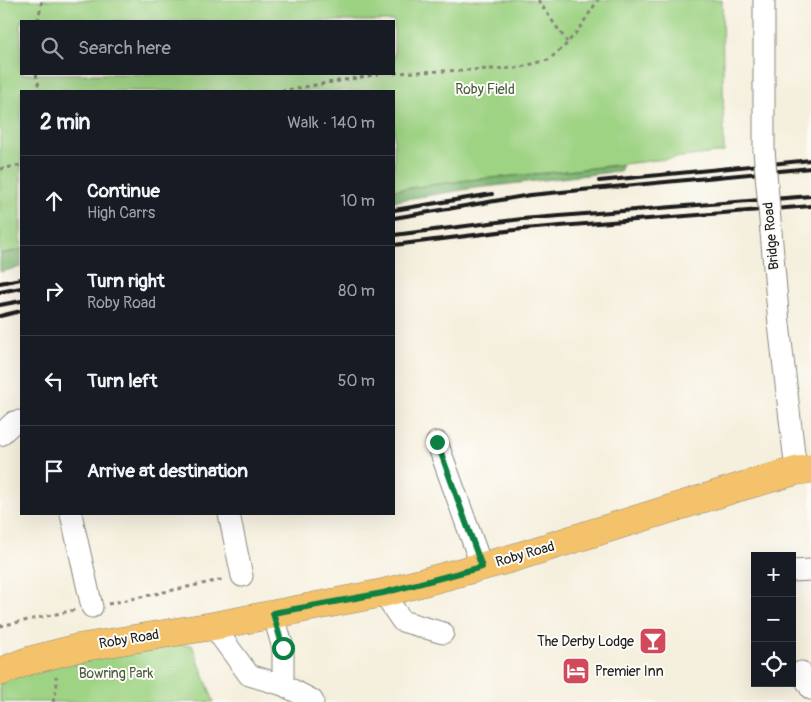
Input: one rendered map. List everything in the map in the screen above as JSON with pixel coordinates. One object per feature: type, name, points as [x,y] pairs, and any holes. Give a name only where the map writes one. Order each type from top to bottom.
[{"type":"main road","name":"Roby Road","points":[[0,672],[28,661],[78,648],[213,626],[383,593],[482,567],[629,523],[740,487],[804,470]]},
{"type":"street","name":"Bridge Road","points":[[764,0],[764,150],[778,324],[804,470]]},
{"type":"street","points":[[0,435],[14,422],[20,421]]},
{"type":"street","points":[[437,442],[482,567]]},
{"type":"street","points":[[71,515],[92,607]]},
{"type":"street","points":[[229,515],[242,576]]},
{"type":"street","points":[[796,571],[811,570]]},
{"type":"street","points":[[383,593],[402,621],[443,633]]},
{"type":"street","points":[[273,613],[283,648],[283,685]]},
{"type":"street","points":[[213,626],[249,675],[283,685],[313,702]]},
{"type":"path","points":[[38,20],[42,0]]},
{"type":"path","points":[[538,0],[567,42]]},
{"type":"path","points":[[395,73],[517,68],[548,60],[563,48],[579,29],[598,0]]},
{"type":"path","points":[[36,75],[40,90]]},
{"type":"path","points":[[287,90],[373,75]]},
{"type":"path","points":[[0,169],[20,165]]},
{"type":"path","points":[[0,626],[242,576]]},
{"type":"green space","name":"Roby Field","points":[[0,0],[722,0],[724,152],[395,190],[395,90],[20,90],[20,250],[0,254]]},
{"type":"green space","points":[[623,165],[620,171],[468,189],[395,201],[395,190],[468,180]]},
{"type":"green space","points":[[20,250],[20,267],[0,272],[0,254]]},
{"type":"green space","name":"Bowring Park","points":[[113,642],[192,645],[214,702],[0,702],[0,672]]},
{"type":"railway","points":[[599,181],[811,160]]},
{"type":"railway","points":[[395,218],[530,195],[811,168]]},
{"type":"railway","points":[[395,210],[492,194]]},
{"type":"railway","points":[[395,235],[522,219],[811,196]]},
{"type":"railway","points":[[395,245],[523,229],[811,206]]},
{"type":"railway","points":[[0,283],[20,279]]},
{"type":"railway","points":[[0,292],[20,288]]},
{"type":"railway","points":[[0,305],[20,301]]},
{"type":"railway","points":[[0,316],[20,311]]},
{"type":"place","name":"The Derby Lodge","points":[[653,641]]},
{"type":"place","name":"Premier Inn","points":[[576,671]]},
{"type":"route","points":[[283,648],[273,613],[383,593],[482,567],[437,442]]}]
